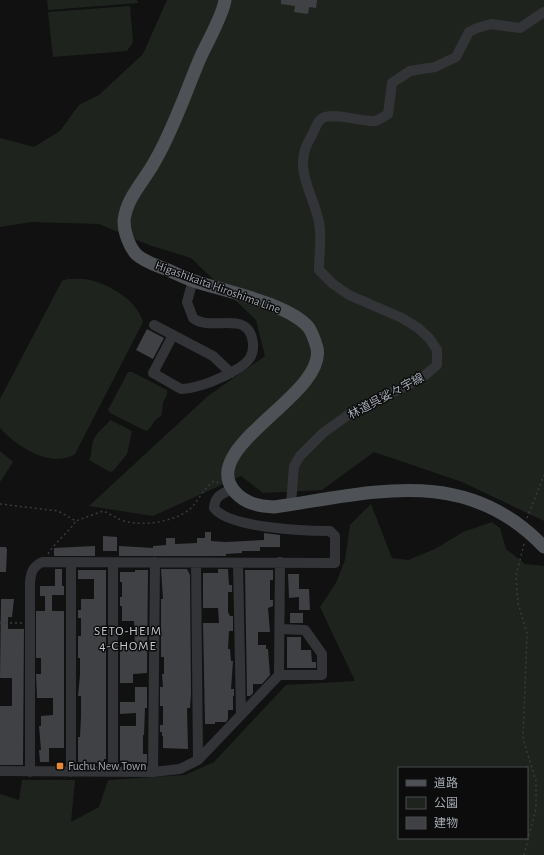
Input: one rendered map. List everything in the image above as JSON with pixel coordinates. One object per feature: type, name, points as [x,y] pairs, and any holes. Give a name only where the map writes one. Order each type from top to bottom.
[{"type":"main road","name":"Higashikaita Hiroshima Line","points":[[225,0],[167,139],[132,197],[124,221],[130,244],[137,255],[153,264],[193,280],[264,303],[291,315],[309,329],[315,340],[318,352],[315,366],[304,384],[244,442],[230,463],[228,472],[232,488]]},
{"type":"main road","points":[[232,488],[247,502],[258,506],[274,507],[376,491],[414,489],[444,493],[484,503],[534,536],[544,547]]},
{"type":"street","name":"林道呉娑々宇線","points":[[291,504],[294,466],[300,456],[323,433],[348,415],[423,377],[437,365],[437,350],[429,338],[418,328],[402,318],[349,294],[333,284],[319,270],[321,239],[319,221],[303,172],[302,155],[307,142],[321,119],[340,117],[376,121],[388,114],[392,84],[410,71],[435,67],[456,57],[469,32],[491,24],[520,28],[544,12]]},
{"type":"street","points":[[173,335],[153,373],[154,375],[181,389],[198,386],[231,373],[248,362],[252,355],[253,346],[250,332],[246,328],[235,323],[206,324],[193,318],[188,302],[193,280]]},
{"type":"street","points":[[154,325],[213,356],[231,373]]},
{"type":"street","points":[[30,772],[31,573],[35,566],[42,562],[335,563],[335,536],[330,531],[304,531],[233,521],[219,514],[214,508],[218,495],[232,488]]},
{"type":"street","points":[[71,562],[71,772]]},
{"type":"street","points":[[153,772],[155,562]]},
{"type":"street","points":[[196,562],[198,760]]},
{"type":"street","points":[[0,771],[153,772],[180,769],[198,760],[279,675],[280,562]]},
{"type":"street","points":[[113,563],[113,772]]},
{"type":"street","points":[[238,563],[241,715]]},
{"type":"street","points":[[279,675],[322,675],[322,654],[305,630],[280,629]]},
{"type":"path","points":[[524,855],[536,808],[536,781],[523,739],[528,633],[516,590],[516,576],[524,548],[527,516],[544,475]]},
{"type":"path","points":[[42,562],[56,541],[69,531],[76,521],[103,511],[128,522],[165,521],[179,516],[190,509],[206,487],[214,482],[232,488]]},
{"type":"path","points":[[0,504],[58,511],[76,521]]},
{"type":"path","points":[[0,623],[30,623]]},
{"type":"green space","points":[[47,0],[137,0],[138,3],[48,10]]},
{"type":"green space","points":[[167,0],[544,0],[544,521],[462,482],[374,452],[322,490],[263,493],[241,476],[153,516],[89,506],[208,396],[265,356],[256,320],[191,258],[149,245],[99,224],[31,222],[0,227],[0,138],[34,147],[60,131],[79,105],[99,95],[143,54]]},
{"type":"green space","points":[[130,6],[133,42],[127,51],[53,57],[48,12]]},
{"type":"green space","points":[[68,279],[90,280],[98,282],[114,290],[129,300],[140,314],[143,322],[75,454],[66,458],[55,459],[45,457],[24,448],[0,428],[0,399],[62,281]]},
{"type":"green space","points":[[128,372],[132,372],[167,390],[161,416],[146,431],[110,413],[108,410]]},
{"type":"green space","points":[[110,420],[132,431],[127,454],[113,471],[110,472],[89,460],[95,436]]},
{"type":"green space","points":[[0,451],[13,462],[0,482]]},
{"type":"green space","points":[[371,504],[392,558],[408,560],[435,549],[463,532],[492,522],[500,528],[506,549],[525,564],[544,566],[544,855],[0,855],[0,794],[19,800],[22,780],[75,780],[71,822],[99,807],[108,780],[185,775],[214,762],[286,685],[355,681],[320,607],[336,583],[345,560],[350,525]]},
{"type":"building","points":[[281,0],[317,0],[316,8],[309,7],[308,14],[294,12],[295,6],[281,4]]},
{"type":"building","points":[[147,329],[164,338],[153,359],[136,350]]},
{"type":"building","points":[[205,532],[211,532],[211,541],[226,542],[264,540],[264,533],[280,535],[280,547],[260,547],[260,551],[242,551],[242,553],[226,554],[226,556],[119,556],[119,546],[153,548],[153,546],[166,545],[166,538],[175,538],[175,544],[197,543],[197,538],[205,538]]},
{"type":"building","points":[[103,536],[117,537],[117,551],[103,551]]},
{"type":"building","points":[[95,546],[95,556],[54,556],[54,548]]},
{"type":"building","points":[[0,547],[6,547],[7,550],[6,572],[0,572]]},
{"type":"building","points":[[55,569],[62,569],[62,586],[64,586],[64,595],[52,595],[52,611],[64,611],[64,748],[49,748],[49,762],[40,762],[39,750],[41,750],[39,726],[41,726],[41,716],[53,715],[53,698],[37,698],[36,674],[41,674],[41,658],[36,658],[36,611],[45,611],[45,596],[40,596],[40,586],[55,586]]},
{"type":"building","points":[[161,569],[187,569],[190,575],[191,694],[190,708],[187,708],[188,749],[163,748],[163,736],[162,732],[160,732],[160,725],[163,725],[163,706],[160,706],[160,687],[163,687],[162,674],[164,674],[164,657],[161,657],[161,599],[163,599]]},
{"type":"building","points":[[218,569],[228,569],[229,585],[232,585],[232,592],[228,592],[228,612],[230,616],[233,616],[233,631],[229,631],[228,649],[230,649],[231,661],[233,661],[231,689],[234,689],[233,710],[228,710],[228,719],[226,722],[205,724],[203,623],[219,623],[218,608],[203,608],[203,573],[218,573]]},
{"type":"building","points":[[78,570],[106,570],[106,759],[104,759],[104,763],[78,762],[81,696],[78,696],[80,658],[78,658],[78,636],[81,636],[81,618],[78,618],[78,610],[81,610],[81,599],[94,599],[94,579],[78,579]]},
{"type":"building","points":[[135,570],[148,570],[147,673],[133,674],[133,683],[120,683],[120,647],[135,647],[134,621],[122,621],[122,606],[120,606],[120,597],[122,597],[122,582],[120,582],[120,572],[135,572]]},
{"type":"building","points":[[245,570],[273,570],[273,580],[270,580],[270,600],[273,600],[273,606],[268,608],[270,632],[258,632],[258,645],[266,645],[266,649],[268,649],[270,675],[262,684],[253,684],[253,693],[250,696],[247,696]]},
{"type":"building","points":[[288,574],[299,574],[299,589],[309,589],[310,610],[299,610],[299,597],[289,598]]},
{"type":"building","points":[[1,599],[14,599],[12,617],[8,617],[8,629],[24,629],[23,765],[0,765],[0,706],[12,706],[12,678],[0,678]]},
{"type":"building","points":[[290,613],[303,613],[303,623],[290,623]]},
{"type":"building","points":[[287,637],[301,637],[301,650],[311,650],[312,662],[316,662],[316,668],[287,668]]},
{"type":"building","points":[[135,687],[147,687],[147,708],[145,708],[143,754],[147,754],[147,763],[120,761],[120,726],[136,726],[136,713],[120,714],[120,702],[135,702]]},
{"type":"place","name":"Fuchu New Town","points":[[60,766]]},
{"type":"district","name":"SETO-HEIM 4-CHOME","points":[[128,638]]}]
